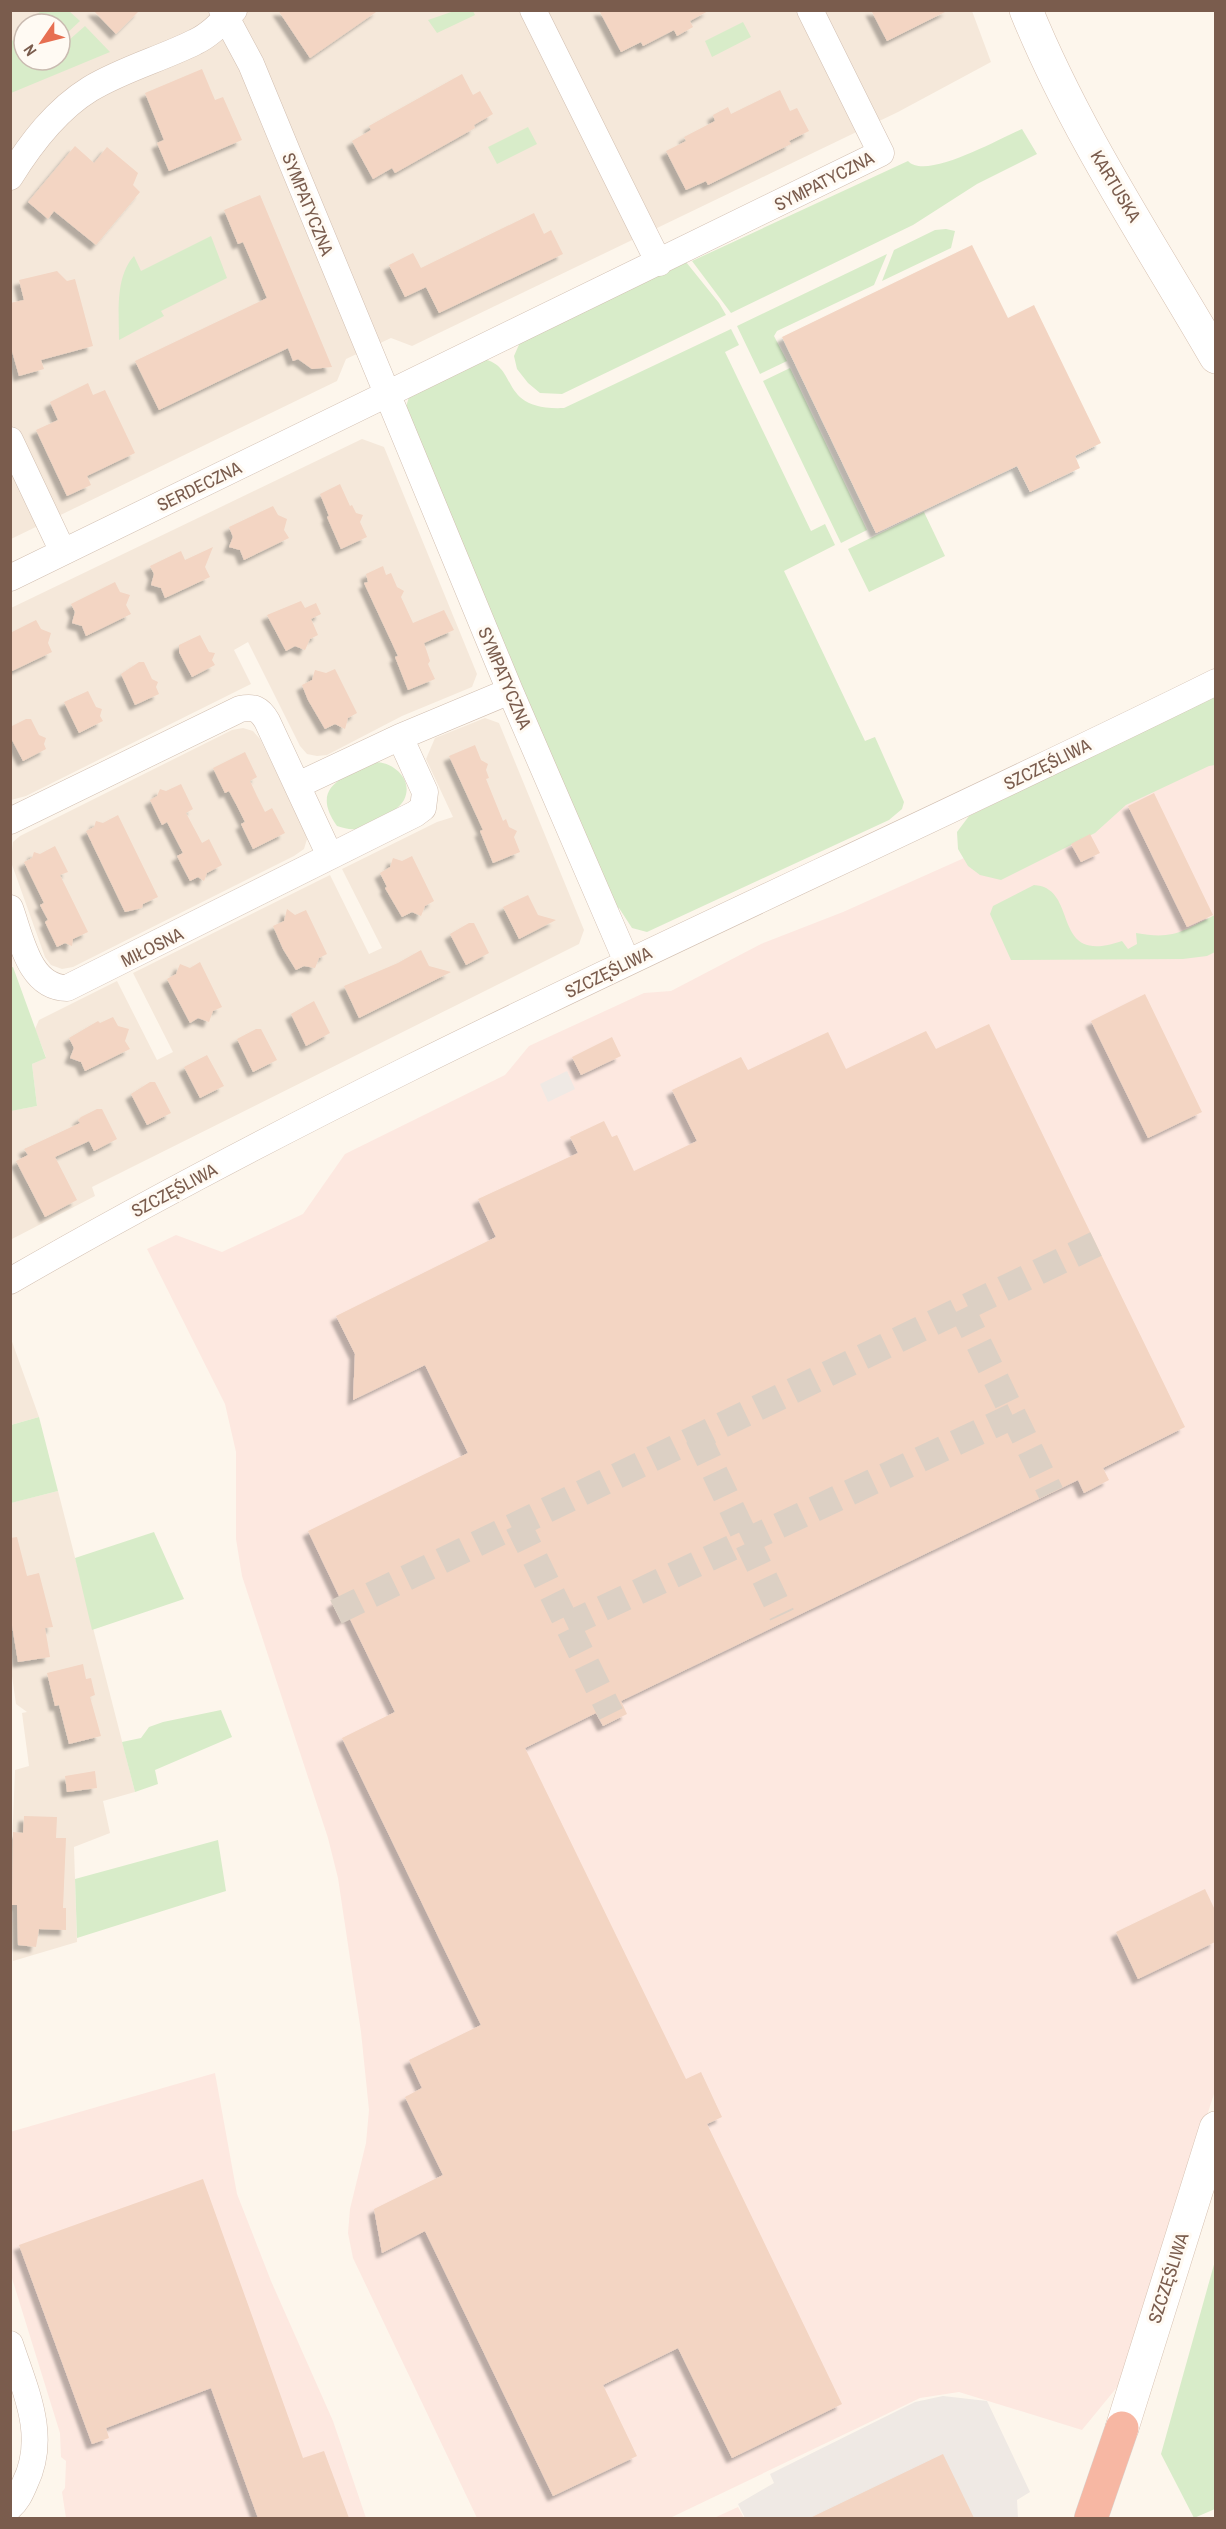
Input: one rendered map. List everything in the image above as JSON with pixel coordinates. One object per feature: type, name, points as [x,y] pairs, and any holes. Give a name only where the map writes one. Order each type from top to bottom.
[{"type":"highway","points":[[1091,2518],[1122,2428]]},
{"type":"street","points":[[533,10],[659,263]]},
{"type":"street","name":"SYMPATYCZNA","points":[[387,393],[659,263],[881,153],[810,10]]},
{"type":"street","name":"KARTUSKA","points":[[1026,10],[1050,70],[1085,136],[1215,357]]},
{"type":"street","name":"SYMPATYCZNA","points":[[10,177],[27,150],[69,104],[120,74],[197,42],[228,13],[510,691],[627,962]]},
{"type":"street","name":"SERDECZNA","points":[[10,578],[387,393]]},
{"type":"street","points":[[10,440],[63,552]]},
{"type":"street","name":"SZCZĘŚLIWA","points":[[10,1281],[213,1168],[627,962],[933,819],[1215,682]]},
{"type":"street","points":[[298,785],[400,737],[510,691]]},
{"type":"street","points":[[10,821],[240,709],[250,707],[263,713],[267,720],[330,856]]},
{"type":"street","name":"MIŁOSNA","points":[[10,908],[38,976],[46,985],[67,988],[226,910],[423,808],[425,792],[400,737]]},
{"type":"street","name":"SZCZĘŚLIWA","points":[[1122,2428],[1215,2128]]},
{"type":"street","points":[[10,2344],[37,2435],[34,2465],[17,2501],[10,2507]]},
{"type":"shaded area","points":[[11,11],[972,11],[991,62],[898,112],[412,346],[391,338],[346,359],[337,381],[11,539]]},
{"type":"shaded area","points":[[362,439],[384,447],[477,674],[472,687],[402,716],[327,755],[307,754],[300,746],[248,642],[234,650],[251,684],[26,796],[11,800],[11,608]]},
{"type":"shaded area","points":[[485,718],[499,723],[584,930],[579,944],[92,1187],[95,1196],[12,1239],[10,1111],[37,1106],[32,1064],[46,1057],[35,1029],[39,1020],[117,981],[157,1060],[173,1052],[133,973],[330,875],[369,954],[382,948],[342,869],[437,822],[453,817],[426,759],[435,738]]},
{"type":"shaded area","points":[[243,728],[253,731],[260,739],[304,829],[307,839],[304,849],[73,967],[62,969],[51,965],[45,957],[11,862],[13,842],[20,836],[232,730]]},
{"type":"shaded area","points":[[1215,746],[1215,2091],[1118,2386],[1082,2430],[959,2392],[920,2398],[670,2518],[477,2518],[353,2258],[348,2233],[350,2209],[366,2143],[369,2110],[361,2032],[338,1878],[328,1838],[242,1576],[236,1539],[236,1452],[225,1404],[147,1249],[176,1235],[222,1252],[303,1214],[345,1154],[505,1075],[529,1046],[644,993],[671,991],[761,944],[843,912]]},
{"type":"shaded area","points":[[567,1071],[575,1089],[548,1102],[540,1084]]},
{"type":"shaded area","points":[[10,1336],[39,1417],[11,1425],[10,1425]]},
{"type":"shaded area","points":[[58,1491],[135,1792],[103,1801],[110,1833],[74,1847],[77,1942],[13,1961],[10,1897],[15,1770],[29,1766],[22,1713],[27,1712],[16,1704],[11,1669],[10,1503]]},
{"type":"shaded area","points":[[215,2073],[237,2194],[271,2281],[333,2421],[366,2518],[66,2518],[62,2492],[65,2488],[66,2461],[61,2457],[60,2433],[11,2275],[10,2132]]},
{"type":"shaded area","points":[[943,2396],[987,2401],[1030,2492],[1017,2500],[1018,2518],[745,2518],[738,2504],[774,2483],[770,2474],[915,2402]]},
{"type":"shaded area","points":[[738,2507],[744,2518],[714,2518]]},
{"type":"green space","points":[[42,10],[70,12],[40,12]]},
{"type":"green space","points":[[457,10],[473,11],[475,15],[437,33],[428,20]]},
{"type":"green space","points":[[72,14],[80,21],[72,28]]},
{"type":"green space","points":[[743,22],[751,37],[712,57],[705,41]]},
{"type":"green space","points":[[85,26],[110,52],[72,68],[72,37]]},
{"type":"green space","points":[[11,42],[12,72],[62,72],[11,93]]},
{"type":"green space","points":[[528,127],[537,144],[497,164],[488,147]]},
{"type":"green space","points":[[1022,129],[1037,154],[977,184],[913,225],[731,313],[692,261],[908,161],[917,166],[946,162]]},
{"type":"green space","points":[[935,230],[955,231],[951,248],[882,281],[894,250]]},
{"type":"green space","points":[[211,236],[227,278],[161,311],[164,316],[119,340],[119,295],[124,274],[134,256],[141,271]]},
{"type":"green space","points":[[887,254],[874,285],[777,331],[774,336],[787,361],[760,374],[737,326]]},
{"type":"green space","points":[[686,262],[726,315],[562,394],[540,393],[517,369],[514,356],[521,340]]},
{"type":"green space","points":[[731,329],[739,345],[725,352],[811,531],[825,524],[835,545],[784,571],[865,741],[875,737],[904,802],[902,809],[889,820],[647,932],[632,928],[619,908],[612,910],[405,410],[409,397],[483,359],[494,363],[502,370],[519,396],[528,403],[543,407],[564,408]]},
{"type":"green space","points":[[790,368],[867,530],[841,543],[763,381]]},
{"type":"green space","points":[[924,512],[945,556],[869,592],[848,549]]},
{"type":"green space","points":[[1215,697],[1215,765],[1126,805],[1095,833],[1001,880],[980,875],[968,866],[958,849],[957,832],[969,816]]},
{"type":"green space","points":[[375,762],[389,765],[404,779],[406,793],[404,800],[389,814],[368,826],[347,829],[337,826],[329,812],[327,801],[329,792],[342,778]]},
{"type":"green space","points":[[1034,885],[1048,889],[1057,899],[1074,935],[1084,944],[1099,946],[1122,941],[1128,949],[1137,944],[1136,933],[1169,935],[1186,930],[1215,915],[1215,952],[1207,956],[1183,959],[1011,960],[990,914],[993,906]]},
{"type":"green space","points":[[13,967],[46,1058],[32,1064],[37,1106],[11,1111],[10,968]]},
{"type":"green space","points":[[39,1417],[58,1491],[11,1503],[11,1425]]},
{"type":"green space","points":[[154,1532],[184,1599],[92,1630],[75,1558]]},
{"type":"green space","points":[[221,1710],[232,1737],[155,1770],[158,1784],[135,1792],[122,1742],[141,1738],[149,1727],[163,1722]]},
{"type":"green space","points":[[218,1840],[226,1891],[77,1938],[75,1879]]},
{"type":"green space","points":[[1215,2261],[1215,2509],[1194,2518],[1161,2454]]},
{"type":"building","points":[[93,10],[140,10],[116,34]]},
{"type":"building","points":[[278,10],[379,10],[310,58]]},
{"type":"building","points":[[599,10],[710,10],[690,21],[693,27],[677,36],[674,30],[643,46],[641,42],[621,52]]},
{"type":"building","points":[[871,10],[949,10],[887,41]]},
{"type":"building","points":[[202,69],[215,100],[223,97],[242,140],[169,171],[157,143],[164,140],[145,93]]},
{"type":"building","points":[[462,74],[473,95],[480,91],[493,114],[474,125],[475,128],[395,173],[392,168],[373,179],[352,141],[371,130],[369,126]]},
{"type":"building","points":[[780,90],[790,111],[797,108],[809,131],[789,141],[791,144],[708,185],[706,181],[686,190],[666,151],[686,141],[684,137],[715,121],[713,115],[728,107],[731,114]]},
{"type":"building","points":[[75,146],[94,163],[107,147],[138,173],[133,185],[140,192],[96,245],[54,211],[48,219],[28,202]]},
{"type":"building","points":[[260,195],[332,367],[312,369],[298,359],[293,361],[288,348],[159,410],[135,361],[267,298],[243,242],[238,244],[224,210]]},
{"type":"building","points":[[534,213],[544,234],[551,230],[563,254],[439,313],[426,287],[405,297],[389,265],[413,253],[421,268]]},
{"type":"building","points":[[972,245],[1008,318],[1034,305],[1101,443],[1075,456],[1080,468],[1030,492],[1017,466],[876,533],[782,337]]},
{"type":"building","points":[[57,271],[67,281],[75,279],[93,346],[41,360],[44,369],[19,376],[10,344],[10,303],[24,300],[19,280]]},
{"type":"building","points":[[88,383],[93,395],[105,390],[135,453],[87,476],[91,485],[67,496],[36,430],[58,420],[50,402]]},
{"type":"building","points":[[340,484],[350,506],[352,505],[356,513],[363,515],[360,522],[367,537],[341,549],[320,494]]},
{"type":"building","points":[[273,506],[278,515],[287,519],[284,530],[289,538],[244,560],[240,550],[229,547],[233,537],[229,527]]},
{"type":"building","points":[[213,547],[205,567],[210,577],[165,598],[161,588],[151,585],[154,574],[150,566],[181,551],[185,560]]},
{"type":"building","points":[[383,566],[386,575],[391,573],[397,587],[404,591],[401,597],[413,623],[444,610],[454,630],[424,643],[430,661],[428,664],[435,679],[408,690],[395,657],[398,656],[364,583],[368,582],[366,574]]},
{"type":"building","points":[[115,582],[120,592],[130,595],[126,605],[131,614],[86,636],[82,626],[72,623],[75,612],[71,604]]},
{"type":"building","points":[[301,601],[305,608],[316,603],[321,614],[311,619],[318,635],[310,639],[305,650],[295,646],[286,651],[267,615]]},
{"type":"building","points":[[36,620],[41,629],[51,633],[48,643],[52,652],[10,672],[10,633]]},
{"type":"building","points":[[200,635],[209,652],[215,653],[212,660],[215,665],[192,677],[179,652],[179,645]]},
{"type":"building","points":[[139,662],[144,662],[152,679],[158,682],[156,687],[159,694],[135,705],[121,674]]},
{"type":"building","points":[[335,669],[357,713],[348,718],[345,729],[335,724],[325,729],[302,685],[312,680],[315,670],[326,673]]},
{"type":"building","points":[[88,691],[96,707],[102,709],[100,716],[103,721],[79,733],[64,702]]},
{"type":"building","points":[[31,719],[39,735],[46,738],[44,744],[46,749],[23,761],[10,736],[10,727]]},
{"type":"building","points":[[475,745],[481,760],[488,764],[486,770],[489,778],[486,779],[503,821],[506,819],[509,827],[517,831],[514,837],[520,852],[493,863],[480,831],[483,830],[449,756]]},
{"type":"building","points":[[245,752],[257,777],[250,781],[257,796],[265,812],[272,808],[285,833],[253,849],[241,824],[245,822],[229,791],[225,793],[213,768]]},
{"type":"building","points":[[181,784],[193,809],[186,813],[202,843],[209,839],[222,865],[207,873],[204,881],[198,877],[190,881],[177,856],[183,853],[167,822],[162,825],[150,800],[157,796],[160,789],[166,791]]},
{"type":"building","points":[[1154,793],[1213,915],[1187,927],[1128,806]]},
{"type":"building","points":[[118,815],[158,897],[143,904],[142,908],[125,912],[86,831],[94,827],[96,821],[103,823]]},
{"type":"building","points":[[1090,834],[1100,853],[1081,862],[1071,844]]},
{"type":"building","points":[[55,846],[68,872],[60,875],[88,932],[73,939],[72,946],[65,943],[57,947],[45,922],[48,920],[40,905],[44,903],[24,862],[32,858],[34,852],[40,854]]},
{"type":"building","points":[[412,856],[434,901],[425,906],[421,916],[412,912],[402,917],[385,888],[387,887],[380,873],[390,867],[393,858],[402,861]]},
{"type":"building","points":[[528,895],[538,915],[556,920],[519,939],[503,907]]},
{"type":"building","points":[[287,909],[295,915],[306,910],[327,954],[319,958],[315,968],[304,966],[296,970],[283,949],[273,926],[284,921]]},
{"type":"building","points":[[469,923],[474,923],[489,953],[466,965],[450,934]]},
{"type":"building","points":[[421,950],[429,966],[451,972],[359,1018],[344,986],[398,963]]},
{"type":"building","points":[[200,962],[222,1007],[213,1011],[209,1022],[198,1018],[190,1023],[167,979],[176,974],[180,964],[190,968]]},
{"type":"building","points":[[1145,994],[1202,1112],[1148,1138],[1091,1021]]},
{"type":"building","points":[[314,1001],[330,1033],[306,1046],[291,1014]]},
{"type":"building","points":[[113,1017],[118,1026],[129,1029],[125,1041],[130,1049],[85,1071],[81,1062],[70,1058],[74,1048],[69,1038],[98,1021],[100,1023]]},
{"type":"building","points":[[989,1024],[1185,1427],[1103,1468],[1109,1480],[1084,1493],[1078,1480],[621,1701],[627,1714],[603,1726],[596,1713],[525,1748],[686,2079],[701,2072],[722,2117],[707,2124],[842,2404],[732,2458],[678,2348],[603,2385],[637,2456],[553,2496],[425,2231],[382,2253],[374,2209],[443,2175],[405,2097],[422,2088],[409,2060],[481,2025],[342,1738],[395,1712],[349,1617],[341,1621],[332,1603],[340,1598],[308,1531],[468,1453],[425,1365],[353,1400],[355,1354],[336,1316],[496,1237],[478,1199],[578,1153],[570,1137],[604,1121],[612,1137],[617,1135],[634,1171],[697,1141],[672,1090],[741,1057],[748,1070],[828,1032],[846,1069],[926,1031],[936,1049]]},
{"type":"building","points":[[256,1029],[261,1029],[277,1060],[253,1072],[237,1039]]},
{"type":"building","points":[[612,1037],[621,1056],[581,1075],[572,1057]]},
{"type":"building","points":[[207,1055],[224,1086],[200,1098],[184,1067]]},
{"type":"building","points":[[150,1082],[155,1082],[171,1113],[147,1125],[131,1094]]},
{"type":"building","points":[[102,1109],[117,1139],[94,1151],[89,1141],[55,1157],[77,1200],[45,1217],[16,1161],[28,1155],[24,1149],[80,1123],[78,1120],[81,1117]]},
{"type":"building","points":[[17,1537],[27,1576],[39,1573],[53,1627],[45,1628],[50,1657],[18,1662],[10,1613],[10,1538]]},
{"type":"building","points":[[83,1664],[86,1679],[91,1678],[95,1695],[90,1697],[101,1736],[69,1744],[59,1705],[55,1706],[47,1673]]},
{"type":"building","points":[[95,1771],[97,1788],[67,1792],[65,1776]]},
{"type":"building","points":[[24,1816],[57,1817],[56,1838],[66,1838],[63,1908],[66,1908],[66,1930],[39,1929],[36,1947],[18,1945],[17,1905],[12,1905],[13,1832],[23,1833]]},
{"type":"building","points":[[1205,1889],[1215,1910],[1215,1942],[1138,1979],[1116,1932]]},
{"type":"building","points":[[203,2179],[303,2458],[324,2451],[349,2518],[258,2518],[211,2388],[106,2428],[109,2438],[92,2444],[19,2245]]},
{"type":"building","points":[[943,2454],[974,2518],[810,2518]]},
{"type":"tunnel","points":[[336,1612],[1096,1244]]},
{"type":"tunnel","points":[[962,1309],[1051,1493]]},
{"type":"tunnel","points":[[567,1625],[1013,1416]]},
{"type":"tunnel","points":[[698,1437],[782,1615]]},
{"type":"tunnel","points":[[518,1524],[611,1714]]}]
